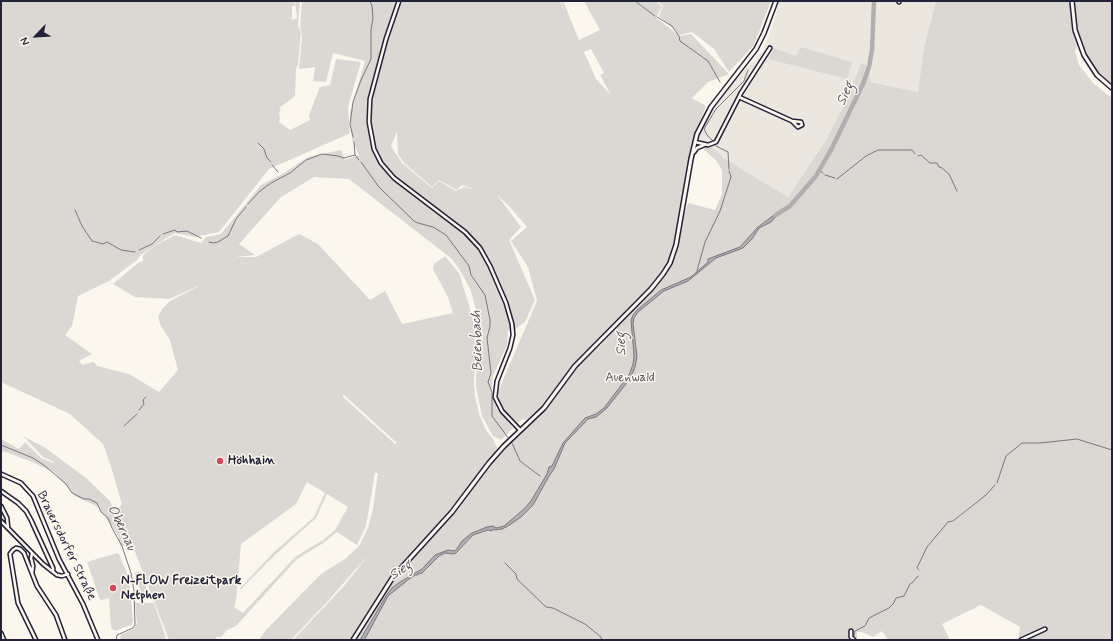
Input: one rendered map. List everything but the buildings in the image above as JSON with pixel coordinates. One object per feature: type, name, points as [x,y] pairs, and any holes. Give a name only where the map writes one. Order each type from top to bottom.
[{"type":"main road","points":[[354,640],[393,577],[448,516],[484,469],[504,446],[544,408],[576,366],[652,289],[666,269],[673,256],[678,237],[691,156],[695,142],[710,107],[756,49],[764,33],[776,1]]},
{"type":"main road","points":[[1072,1],[1076,30],[1082,52],[1097,75],[1112,88]]},
{"type":"street","points":[[399,1],[386,39],[371,94],[369,115],[372,143],[381,163],[394,178],[465,232],[480,248],[490,266],[506,303],[512,324],[513,335],[510,348],[497,381],[495,398],[502,411],[520,430]]},
{"type":"street","points":[[695,142],[704,145],[710,145],[716,142],[739,97],[770,48]]},
{"type":"street","points":[[739,97],[792,121]]},
{"type":"street","points":[[691,156],[697,148],[704,145]]},
{"type":"street","name":"Brauersdorfer Straße","points":[[1,474],[21,483],[33,496],[59,559],[83,604],[98,640]]},
{"type":"street","points":[[1,491],[18,503],[26,511],[53,568],[53,572]]},
{"type":"street","points":[[1,506],[7,518],[8,528]]},
{"type":"street","points":[[1,521],[53,572],[62,576],[68,574]]},
{"type":"street","points":[[36,640],[18,603],[10,559],[10,554],[16,548],[24,552],[37,586],[56,615],[65,640]]},
{"type":"street","points":[[32,553],[32,573]]},
{"type":"street","points":[[1021,640],[1045,628]]},
{"type":"street","points":[[851,631],[851,637],[854,640]]},
{"type":"street","points":[[1,633],[4,640]]},
{"type":"shaded area","points":[[780,1],[936,1],[924,47],[918,92],[871,82],[866,65],[861,63],[846,101],[826,140],[788,197],[724,158],[701,140],[699,136],[709,113],[726,90],[763,50]]},
{"type":"shaded area","points":[[781,211],[771,222],[759,228],[752,239],[743,248],[716,258],[688,281],[664,291],[638,312],[633,323],[637,357],[633,372],[626,384],[606,409],[596,417],[588,419],[565,443],[554,469],[533,505],[521,517],[508,526],[502,529],[493,529],[492,531],[488,530],[473,535],[456,553],[445,553],[439,556],[421,574],[419,573],[418,575],[415,575],[409,579],[388,596],[366,637],[364,640],[360,640],[392,588],[422,569],[435,555],[448,550],[456,550],[462,541],[472,533],[487,527],[493,526],[496,528],[504,526],[531,501],[547,474],[549,467],[552,466],[563,443],[585,418],[596,414],[604,408],[629,375],[634,356],[631,320],[637,310],[661,290],[691,277],[708,262],[708,259],[740,247],[758,227]]},
{"type":"green space","name":"Auenwald","points":[[1,1],[294,1],[295,6],[292,6],[292,20],[297,18],[295,1],[300,1],[298,26],[301,32],[298,65],[296,68],[295,96],[279,108],[281,110],[279,113],[279,122],[290,130],[310,120],[309,115],[320,87],[330,85],[336,59],[361,62],[348,107],[350,133],[269,169],[219,232],[195,237],[175,233],[160,242],[141,255],[137,260],[109,281],[78,296],[72,326],[65,335],[92,354],[79,361],[82,365],[94,362],[97,366],[129,374],[159,392],[178,370],[170,340],[161,326],[158,317],[162,309],[170,301],[203,284],[169,299],[135,297],[113,284],[138,263],[143,261],[143,255],[156,245],[175,235],[201,243],[206,237],[221,234],[261,185],[284,173],[308,157],[341,150],[345,160],[359,155],[352,140],[350,113],[365,61],[333,53],[326,82],[313,81],[315,67],[299,69],[302,36],[300,26],[302,1],[560,1],[564,11],[561,1],[563,1],[579,40],[600,30],[584,1],[656,1],[662,7],[656,18],[680,36],[691,34],[729,74],[708,82],[692,98],[706,106],[693,141],[671,255],[664,269],[654,282],[583,354],[560,381],[543,405],[526,420],[523,419],[518,423],[501,407],[497,394],[537,301],[528,267],[511,241],[527,227],[509,206],[497,195],[521,227],[509,240],[535,300],[525,322],[516,329],[508,330],[507,345],[493,376],[491,394],[497,409],[513,428],[501,440],[493,436],[482,416],[476,387],[476,376],[483,335],[471,291],[461,272],[452,259],[349,179],[314,177],[281,197],[239,244],[255,255],[235,257],[256,257],[299,234],[318,244],[370,300],[385,291],[402,324],[453,313],[448,297],[433,269],[434,264],[445,256],[459,273],[477,338],[474,381],[475,396],[479,414],[486,430],[493,439],[498,450],[428,536],[400,565],[379,595],[381,597],[399,572],[451,517],[492,463],[544,409],[579,364],[601,345],[658,285],[676,255],[683,219],[688,203],[715,210],[722,194],[722,170],[716,160],[704,150],[703,146],[711,147],[724,158],[788,197],[826,140],[846,101],[861,63],[866,65],[871,82],[918,92],[924,47],[936,1],[1112,1],[1112,85],[1100,76],[1078,45],[1075,51],[1079,65],[1094,84],[1112,98],[1112,640],[1018,640],[1020,627],[981,605],[942,624],[950,640],[888,640],[882,631],[873,637],[862,632],[857,632],[857,640],[293,640],[344,586],[369,554],[291,640],[259,640],[266,630],[321,574],[345,559],[359,546],[368,528],[373,509],[378,473],[375,473],[366,526],[357,545],[337,532],[325,542],[297,559],[236,626],[227,630],[221,637],[216,637],[216,640],[169,640],[132,544],[120,546],[118,535],[98,507],[75,496],[55,473],[32,462],[1,451],[1,439],[19,449],[25,442],[41,458],[53,463],[54,462],[43,457],[23,436],[44,447],[86,478],[110,501],[115,512],[122,504],[103,444],[70,414],[1,382]],"holes":[[[591,49],[604,73],[600,75],[611,95],[596,79],[584,52]],[[397,131],[398,154],[404,163],[432,187],[439,180],[457,190],[462,185],[475,190],[464,187],[456,191],[439,181],[432,188],[402,163],[391,146]],[[344,395],[397,443],[395,444],[343,397]],[[307,482],[325,493],[314,517],[274,552],[240,588],[240,590],[276,554],[316,518],[327,494],[348,507],[335,530],[323,540],[295,557],[243,613],[234,607],[236,600],[241,544],[296,504]]]},
{"type":"green space","points":[[657,1],[771,1],[754,45],[729,72],[714,49],[692,32],[680,35],[659,16],[663,6]]},
{"type":"green space","points":[[801,47],[852,62],[847,79],[768,59],[773,48],[796,56]]},
{"type":"green space","name":"N-FLOW Freizeitpark Netphen","points":[[117,553],[119,554],[129,578],[133,622],[131,625],[115,631],[111,627],[109,598],[101,600],[99,597],[87,562]]},
{"type":"green space","points":[[140,571],[150,597],[144,600],[134,573]]},
{"type":"green space","points":[[135,603],[154,603],[166,638],[158,640],[121,640],[120,635],[134,629],[137,623]]},
{"type":"waterway","name":"Beienbach","points":[[353,137],[350,124],[353,102],[371,59],[371,30],[373,18],[370,1]]},
{"type":"waterway","points":[[635,1],[655,16]]},
{"type":"waterway","name":"Sieg","points":[[776,215],[790,206],[816,176],[832,148],[863,84],[869,67],[872,50],[874,1]]},
{"type":"waterway","points":[[657,17],[672,26],[679,36],[680,41],[708,61],[720,82]]},
{"type":"waterway","points":[[713,141],[704,129],[716,109],[744,81],[748,70]]},
{"type":"waterway","name":"Beienbach","points":[[354,142],[355,155],[359,160]]},
{"type":"waterway","points":[[258,143],[264,149],[267,158],[271,162]]},
{"type":"waterway","points":[[716,146],[728,152],[729,169]]},
{"type":"waterway","points":[[837,179],[866,156],[878,150],[912,150],[915,154]]},
{"type":"waterway","points":[[248,204],[260,191],[271,183],[290,173],[306,160],[322,154],[344,158],[355,155]]},
{"type":"waterway","points":[[918,156],[921,155],[930,163],[937,163],[939,167],[949,174],[957,191]]},
{"type":"waterway","name":"Beienbach","points":[[361,162],[379,187],[414,221],[433,227],[446,235],[469,266],[471,275],[485,295],[490,320],[487,338],[491,373],[488,382],[492,392],[492,416],[512,443],[520,461],[540,476]]},
{"type":"waterway","points":[[272,165],[278,172]]},
{"type":"waterway","name":"Sieg","points":[[819,170],[823,173]]},
{"type":"waterway","points":[[697,271],[705,242],[720,211],[731,177],[729,171]]},
{"type":"waterway","points":[[825,175],[835,178]]},
{"type":"waterway","points":[[209,242],[218,242],[228,236],[236,219],[246,207]]},
{"type":"waterway","points":[[75,210],[82,226],[92,241],[103,244],[107,242],[121,250],[135,252]]},
{"type":"waterway","points":[[163,234],[175,230],[177,232],[187,231],[201,238]]},
{"type":"waterway","points":[[139,250],[152,244],[160,236]]},
{"type":"waterway","points":[[139,410],[144,404],[143,400],[146,397]]},
{"type":"waterway","points":[[124,426],[137,414]]},
{"type":"waterway","points":[[997,483],[1006,456],[1022,443],[1040,443],[1077,439],[1112,450]]},
{"type":"waterway","name":"Obernau","points":[[1,445],[33,458],[45,466],[66,484],[72,493],[97,503],[101,512],[108,518],[122,546],[131,573],[134,591],[135,625],[133,628],[117,635],[116,640]]},
{"type":"waterway","points":[[919,570],[917,568],[927,547],[948,522],[953,521],[986,495],[995,485]]},
{"type":"waterway","points":[[505,563],[516,574],[517,579],[546,607],[553,608],[585,624],[601,637],[602,640]]},
{"type":"waterway","points":[[853,636],[855,631],[865,626],[869,618],[889,608],[896,598],[904,596],[910,584],[918,576]]},
{"type":"place","name":"Höhhain","points":[[220,461]]},
{"type":"place","name":"N-FLOW Freizeitpark Netphen","points":[[113,588]]}]
